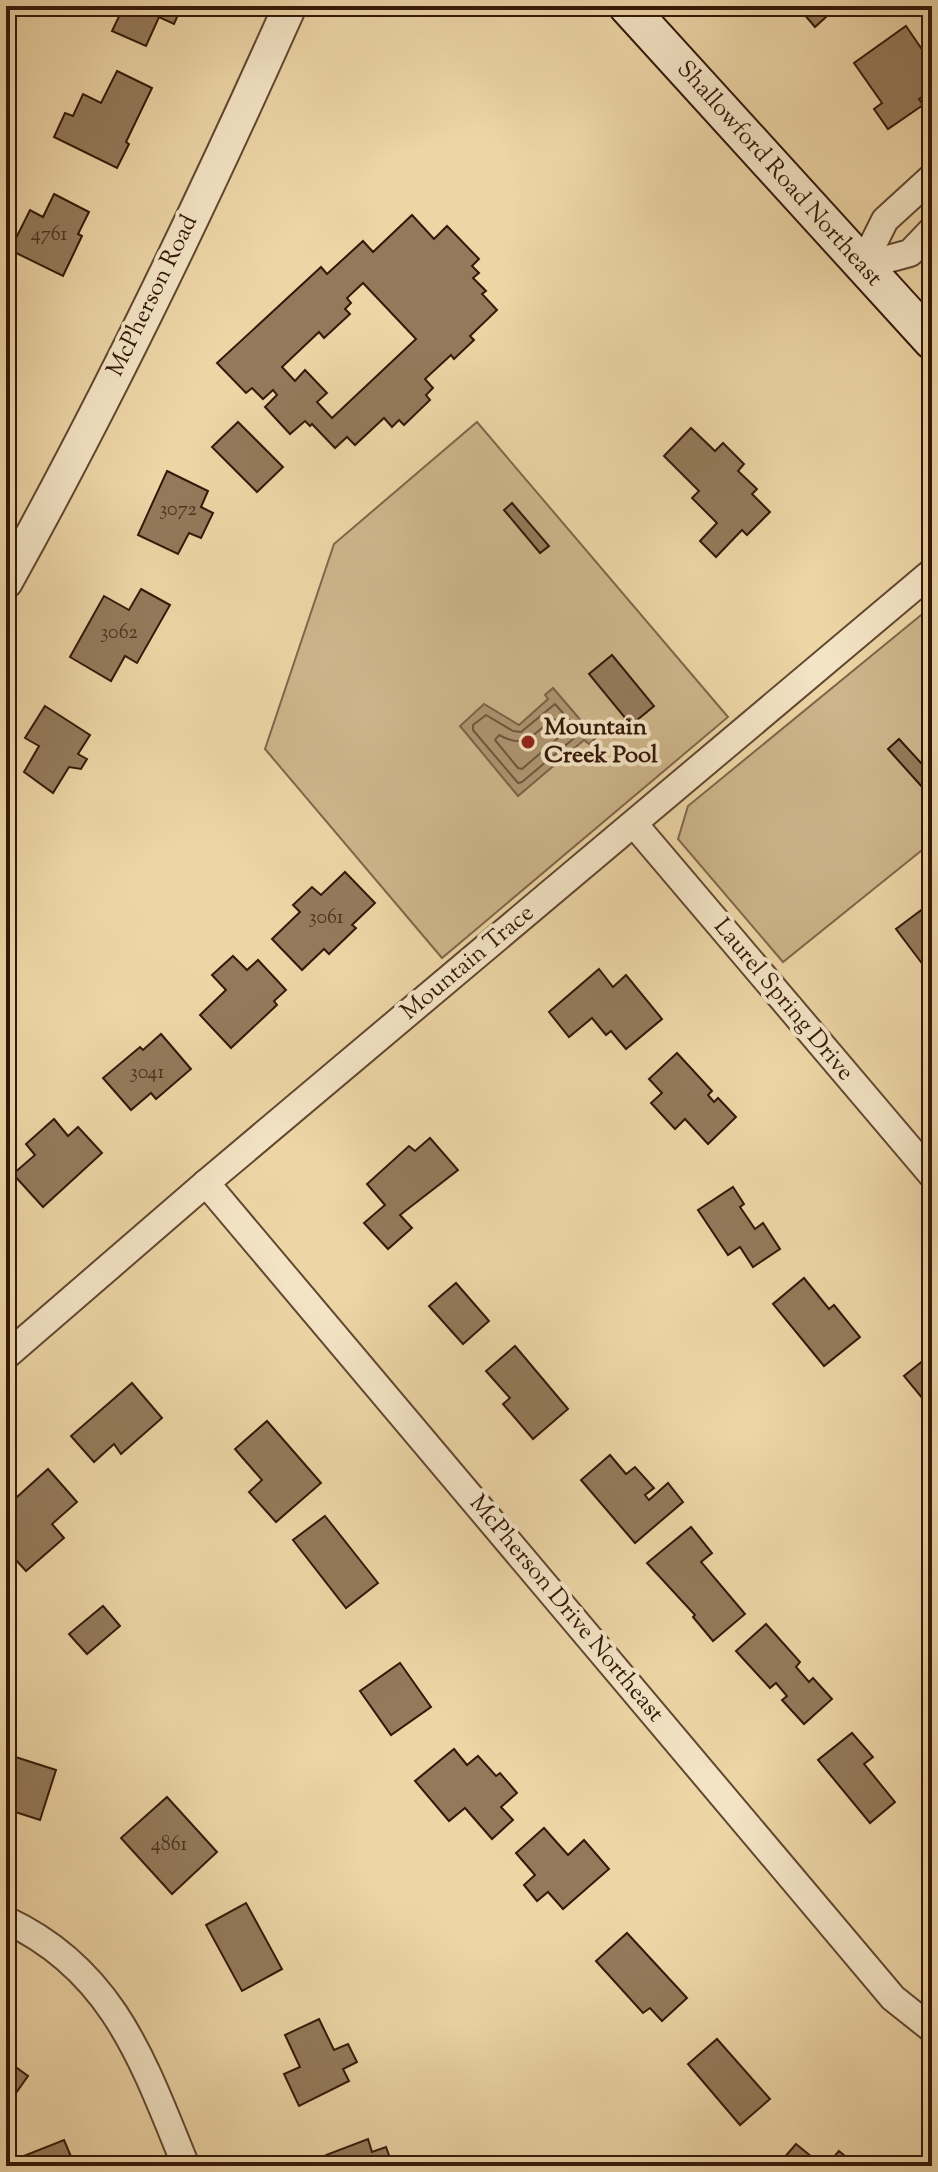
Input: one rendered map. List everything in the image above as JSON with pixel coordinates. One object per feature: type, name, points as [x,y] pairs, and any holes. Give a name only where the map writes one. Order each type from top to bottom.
[{"type":"main road","name":"Shallowford Road Northeast","points":[[627,6],[932,341]]},
{"type":"street","name":"McPherson Road","points":[[6,580],[69,464],[174,256],[290,6]]},
{"type":"street","points":[[862,266],[885,220],[932,177]]},
{"type":"street","points":[[862,266],[910,253],[932,230]]},
{"type":"street","name":"Mountain Trace","points":[[6,1356],[206,1183],[932,572]]},
{"type":"street","name":"Laurel Spring Drive","points":[[634,824],[932,1175]]},
{"type":"street","name":"McPherson Drive Northeast","points":[[206,1183],[893,1998],[932,2029]]},
{"type":"street","points":[[6,1920],[50,1946],[87,1977],[117,2014],[142,2058],[186,2166]]},
{"type":"shaded area","points":[[477,422],[728,717],[442,958],[265,749],[334,544]]},
{"type":"shaded area","points":[[932,606],[932,842],[783,962],[678,839],[688,806]]},
{"type":"water","name":"Mountain Creek Pool","points":[[553,688],[596,738],[589,744],[584,740],[518,796],[460,726],[484,704],[519,725],[548,699],[545,695]]},
{"type":"building","points":[[124,6],[182,6],[174,24],[159,17],[146,46],[112,31]]},
{"type":"building","points":[[797,6],[838,6],[815,27]]},
{"type":"building","points":[[906,26],[932,64],[932,90],[919,99],[923,105],[888,129],[874,109],[882,103],[854,63]]},
{"type":"building","points":[[117,71],[152,88],[117,168],[54,137],[65,113],[73,116],[83,94],[101,103]]},
{"type":"building","points":[[54,194],[89,212],[78,234],[82,236],[63,276],[10,250],[30,210],[43,217]]},
{"type":"building","points":[[412,215],[434,239],[447,226],[479,259],[472,266],[479,273],[473,278],[486,291],[482,294],[497,310],[470,336],[474,340],[454,359],[451,355],[425,379],[433,388],[426,395],[430,400],[404,425],[399,420],[392,427],[384,418],[355,445],[347,437],[335,448],[312,424],[310,426],[305,421],[290,434],[265,407],[277,395],[273,390],[263,399],[252,388],[246,393],[217,363],[321,267],[327,274],[363,241],[373,252]],"holes":[[[363,283],[416,339],[332,418],[317,402],[327,393],[305,370],[295,381],[282,367],[319,332],[324,338],[350,314],[345,309],[351,303],[347,298]]]},
{"type":"building","points":[[238,422],[283,467],[257,492],[212,447]]},
{"type":"building","points":[[691,428],[715,451],[723,443],[744,464],[738,471],[757,489],[752,494],[770,512],[747,535],[742,530],[716,557],[700,541],[717,523],[692,498],[699,491],[664,456]]},
{"type":"building","points":[[167,471],[208,491],[201,507],[213,513],[201,538],[189,533],[178,554],[138,535]]},
{"type":"building","points":[[512,503],[549,546],[540,553],[504,510]]},
{"type":"building","points":[[141,589],[170,605],[137,663],[125,656],[111,681],[70,657],[104,596],[129,610]]},
{"type":"building","points":[[612,655],[654,706],[631,725],[589,674]]},
{"type":"building","points":[[45,706],[90,735],[78,754],[87,759],[81,769],[69,767],[53,793],[24,772],[39,746],[25,738]]},
{"type":"building","points":[[899,739],[932,775],[923,788],[888,749]]},
{"type":"building","points":[[345,872],[375,903],[352,925],[356,928],[329,954],[324,949],[302,970],[272,939],[300,912],[293,905],[312,887],[321,895]]},
{"type":"building","points":[[932,902],[932,973],[930,974],[896,929]]},
{"type":"building","points":[[233,956],[247,970],[258,960],[286,990],[274,1001],[277,1005],[231,1048],[200,1015],[226,990],[212,975]]},
{"type":"building","points":[[599,969],[613,987],[626,975],[662,1019],[626,1049],[611,1031],[606,1035],[592,1018],[569,1037],[549,1012]]},
{"type":"building","points":[[161,1034],[191,1069],[156,1099],[151,1093],[131,1110],[103,1078]]},
{"type":"building","points":[[677,1053],[712,1091],[708,1095],[714,1102],[718,1098],[736,1117],[708,1144],[685,1119],[675,1129],[651,1103],[662,1093],[649,1079]]},
{"type":"building","points":[[54,1119],[68,1136],[78,1127],[102,1153],[43,1207],[13,1174],[35,1155],[26,1144]]},
{"type":"building","points":[[430,1138],[458,1170],[400,1215],[412,1228],[388,1249],[364,1223],[385,1205],[367,1184],[409,1146],[415,1151]]},
{"type":"building","points":[[733,1187],[744,1204],[740,1207],[755,1229],[763,1223],[780,1249],[753,1267],[740,1247],[728,1255],[698,1210]]},
{"type":"building","points":[[804,1278],[829,1309],[834,1305],[860,1337],[824,1366],[773,1304]]},
{"type":"building","points":[[456,1283],[489,1321],[463,1344],[429,1306]]},
{"type":"building","points":[[515,1346],[568,1409],[533,1439],[503,1404],[510,1398],[486,1371]]},
{"type":"building","points":[[930,1355],[932,1357],[932,1410],[904,1376]]},
{"type":"building","points":[[132,1383],[162,1418],[121,1454],[114,1444],[94,1462],[71,1436]]},
{"type":"building","points":[[267,1421],[321,1483],[276,1522],[249,1492],[262,1480],[235,1449]]},
{"type":"building","points":[[610,1455],[626,1474],[635,1467],[654,1488],[645,1495],[649,1500],[668,1483],[683,1502],[635,1543],[581,1480]]},
{"type":"building","points":[[48,1469],[77,1502],[52,1524],[64,1538],[26,1571],[6,1549],[6,1507]]},
{"type":"building","points":[[325,1516],[378,1583],[346,1608],[293,1540]]},
{"type":"building","points":[[691,1527],[712,1553],[701,1562],[745,1614],[713,1641],[693,1617],[695,1615],[647,1563]]},
{"type":"building","points":[[103,1606],[120,1626],[87,1654],[69,1634]]},
{"type":"building","points":[[766,1624],[800,1662],[796,1667],[809,1682],[813,1678],[832,1699],[804,1724],[782,1700],[787,1696],[776,1683],[770,1688],[736,1651]]},
{"type":"building","points":[[400,1663],[431,1707],[391,1735],[360,1691]]},
{"type":"building","points":[[852,1733],[873,1757],[864,1764],[895,1802],[870,1823],[818,1760]]},
{"type":"building","points":[[454,1749],[467,1765],[478,1756],[496,1776],[500,1773],[517,1793],[501,1807],[513,1820],[492,1839],[465,1808],[449,1821],[415,1781]]},
{"type":"building","points":[[6,1754],[56,1770],[40,1820],[6,1809]]},
{"type":"building","points":[[167,1797],[217,1852],[172,1894],[121,1838]]},
{"type":"building","points":[[544,1828],[568,1855],[584,1840],[609,1869],[563,1909],[548,1892],[537,1901],[524,1885],[535,1875],[516,1853]]},
{"type":"building","points":[[246,1903],[282,1969],[242,1991],[206,1925]]},
{"type":"building","points":[[627,1933],[687,1998],[662,2021],[650,2008],[643,2013],[596,1961]]},
{"type":"building","points":[[319,2019],[334,2050],[348,2044],[357,2062],[343,2069],[349,2081],[299,2106],[284,2074],[300,2067],[285,2035]]},
{"type":"building","points":[[717,2039],[770,2099],[740,2125],[688,2064]]},
{"type":"building","points":[[6,2060],[28,2076],[6,2107]]},
{"type":"building","points":[[368,2139],[372,2152],[386,2147],[393,2166],[330,2166],[326,2155]]},
{"type":"building","points":[[64,2140],[75,2166],[24,2166],[21,2157]]},
{"type":"building","points":[[796,2144],[823,2166],[777,2166]]},
{"type":"building","points":[[839,2151],[857,2166],[826,2166]]},
{"type":"place","name":"Mountain Creek Pool","points":[[528,742]]}]
